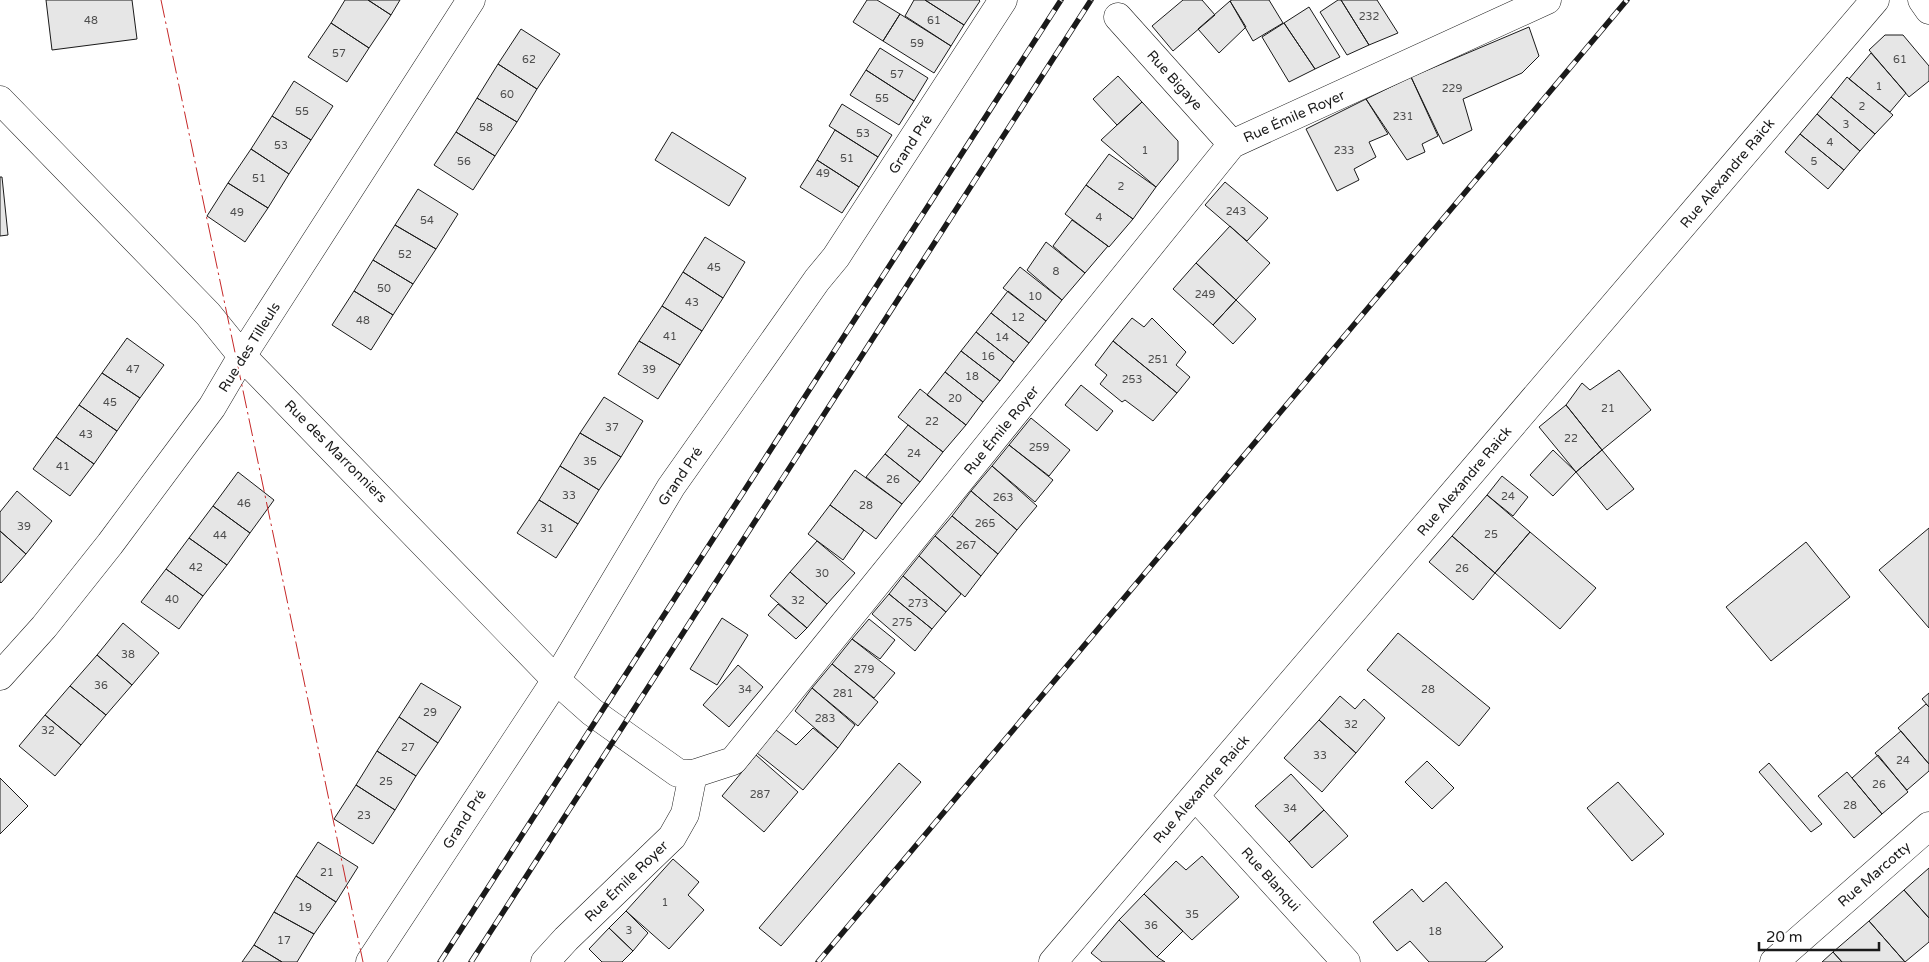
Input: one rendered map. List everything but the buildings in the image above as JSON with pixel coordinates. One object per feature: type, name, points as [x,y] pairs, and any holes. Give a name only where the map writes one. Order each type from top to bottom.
[{"type":"street","name":"Rue des Tilleuls","points":[[0,676],[110,544],[212,407],[242,356],[471,0]]},
{"type":"street","name":"Grand Pré","points":[[370,962],[556,680],[671,487],[817,280],[841,250],[1003,0]]},
{"type":"street","name":"Rue Émile Royer","points":[[545,962],[566,939],[672,837],[685,814],[693,774],[733,761],[1232,144],[1547,0]]},
{"type":"street","name":"Rue Alexandre Raick","points":[[1053,962],[1875,0]]},
{"type":"street","points":[[1922,0],[1929,10]]},
{"type":"street","name":"Rue Bigaye","points":[[1118,17],[1232,144]]},
{"type":"street","name":"Rue des Marronniers","points":[[0,100],[208,314],[242,356],[556,680],[592,712],[678,773],[693,774]]},
{"type":"street","name":"Rue Blanqui","points":[[1196,796],[1346,962]]},
{"type":"street","name":"Rue Marcotty","points":[[1774,962],[1929,826]]},
{"type":"railway","points":[[440,962],[1061,0]]},
{"type":"railway","points":[[471,962],[1091,0]]},
{"type":"railway","points":[[818,962],[1627,0]]},
{"type":"power","points":[[161,0],[363,962]]}]
